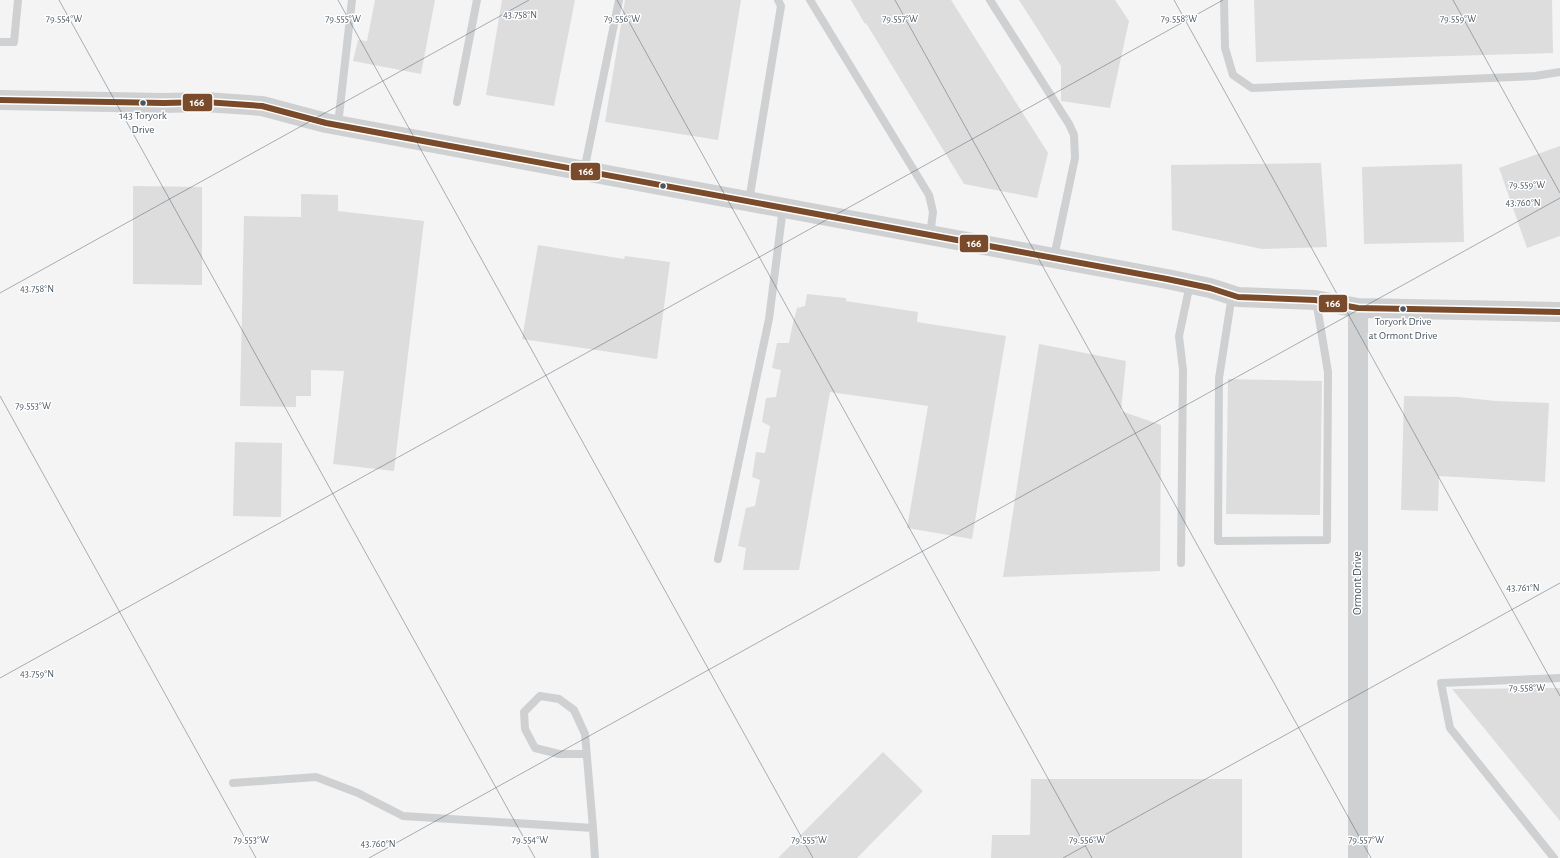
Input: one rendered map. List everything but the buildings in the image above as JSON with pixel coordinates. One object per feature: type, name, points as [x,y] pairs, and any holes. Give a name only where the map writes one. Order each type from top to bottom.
[{"type":"street","points":[[0,100],[205,102],[262,106],[326,123],[338,124],[1054,258],[1190,284],[1232,295],[1315,300],[1358,308],[1560,312]]},
{"type":"street","name":"Ormont Drive","points":[[1358,308],[1358,858]]},
{"type":"lane","points":[[0,42],[14,42],[18,0]]},
{"type":"lane","points":[[338,124],[352,0]]},
{"type":"lane","points":[[457,102],[477,0]]},
{"type":"lane","points":[[584,171],[619,0]]},
{"type":"lane","points":[[749,201],[781,6],[778,0]]},
{"type":"lane","points":[[810,0],[929,195],[933,212],[930,235]]},
{"type":"lane","points":[[990,0],[1069,124],[1074,135],[1075,158],[1054,258]]},
{"type":"lane","points":[[1224,0],[1225,48],[1233,75],[1252,88],[1535,76],[1560,72]]},
{"type":"lane","points":[[718,559],[769,319],[783,208]]},
{"type":"lane","points":[[1181,563],[1183,370],[1179,336],[1190,284]]},
{"type":"lane","points":[[1232,295],[1219,378],[1218,541],[1327,540],[1328,372],[1315,300]]},
{"type":"lane","points":[[1554,858],[1450,728],[1441,684],[1560,678]]},
{"type":"lane","points":[[586,754],[558,754],[535,748],[525,729],[524,712],[540,696],[558,699],[574,710],[585,734],[595,858]]},
{"type":"lane","points":[[233,783],[316,777],[358,793],[403,816],[592,828]]},
{"type":"transit line","name":"166","points":[[0,100],[164,103],[205,102],[262,106],[326,123],[1167,279],[1210,288],[1238,297],[1315,300],[1358,308],[1560,312]]},
{"type":"place","name":"143 Toryork Drive","points":[[143,103]]},
{"type":"place","name":"Toryork Drive at Ormont Drive","points":[[1403,309]]}]
